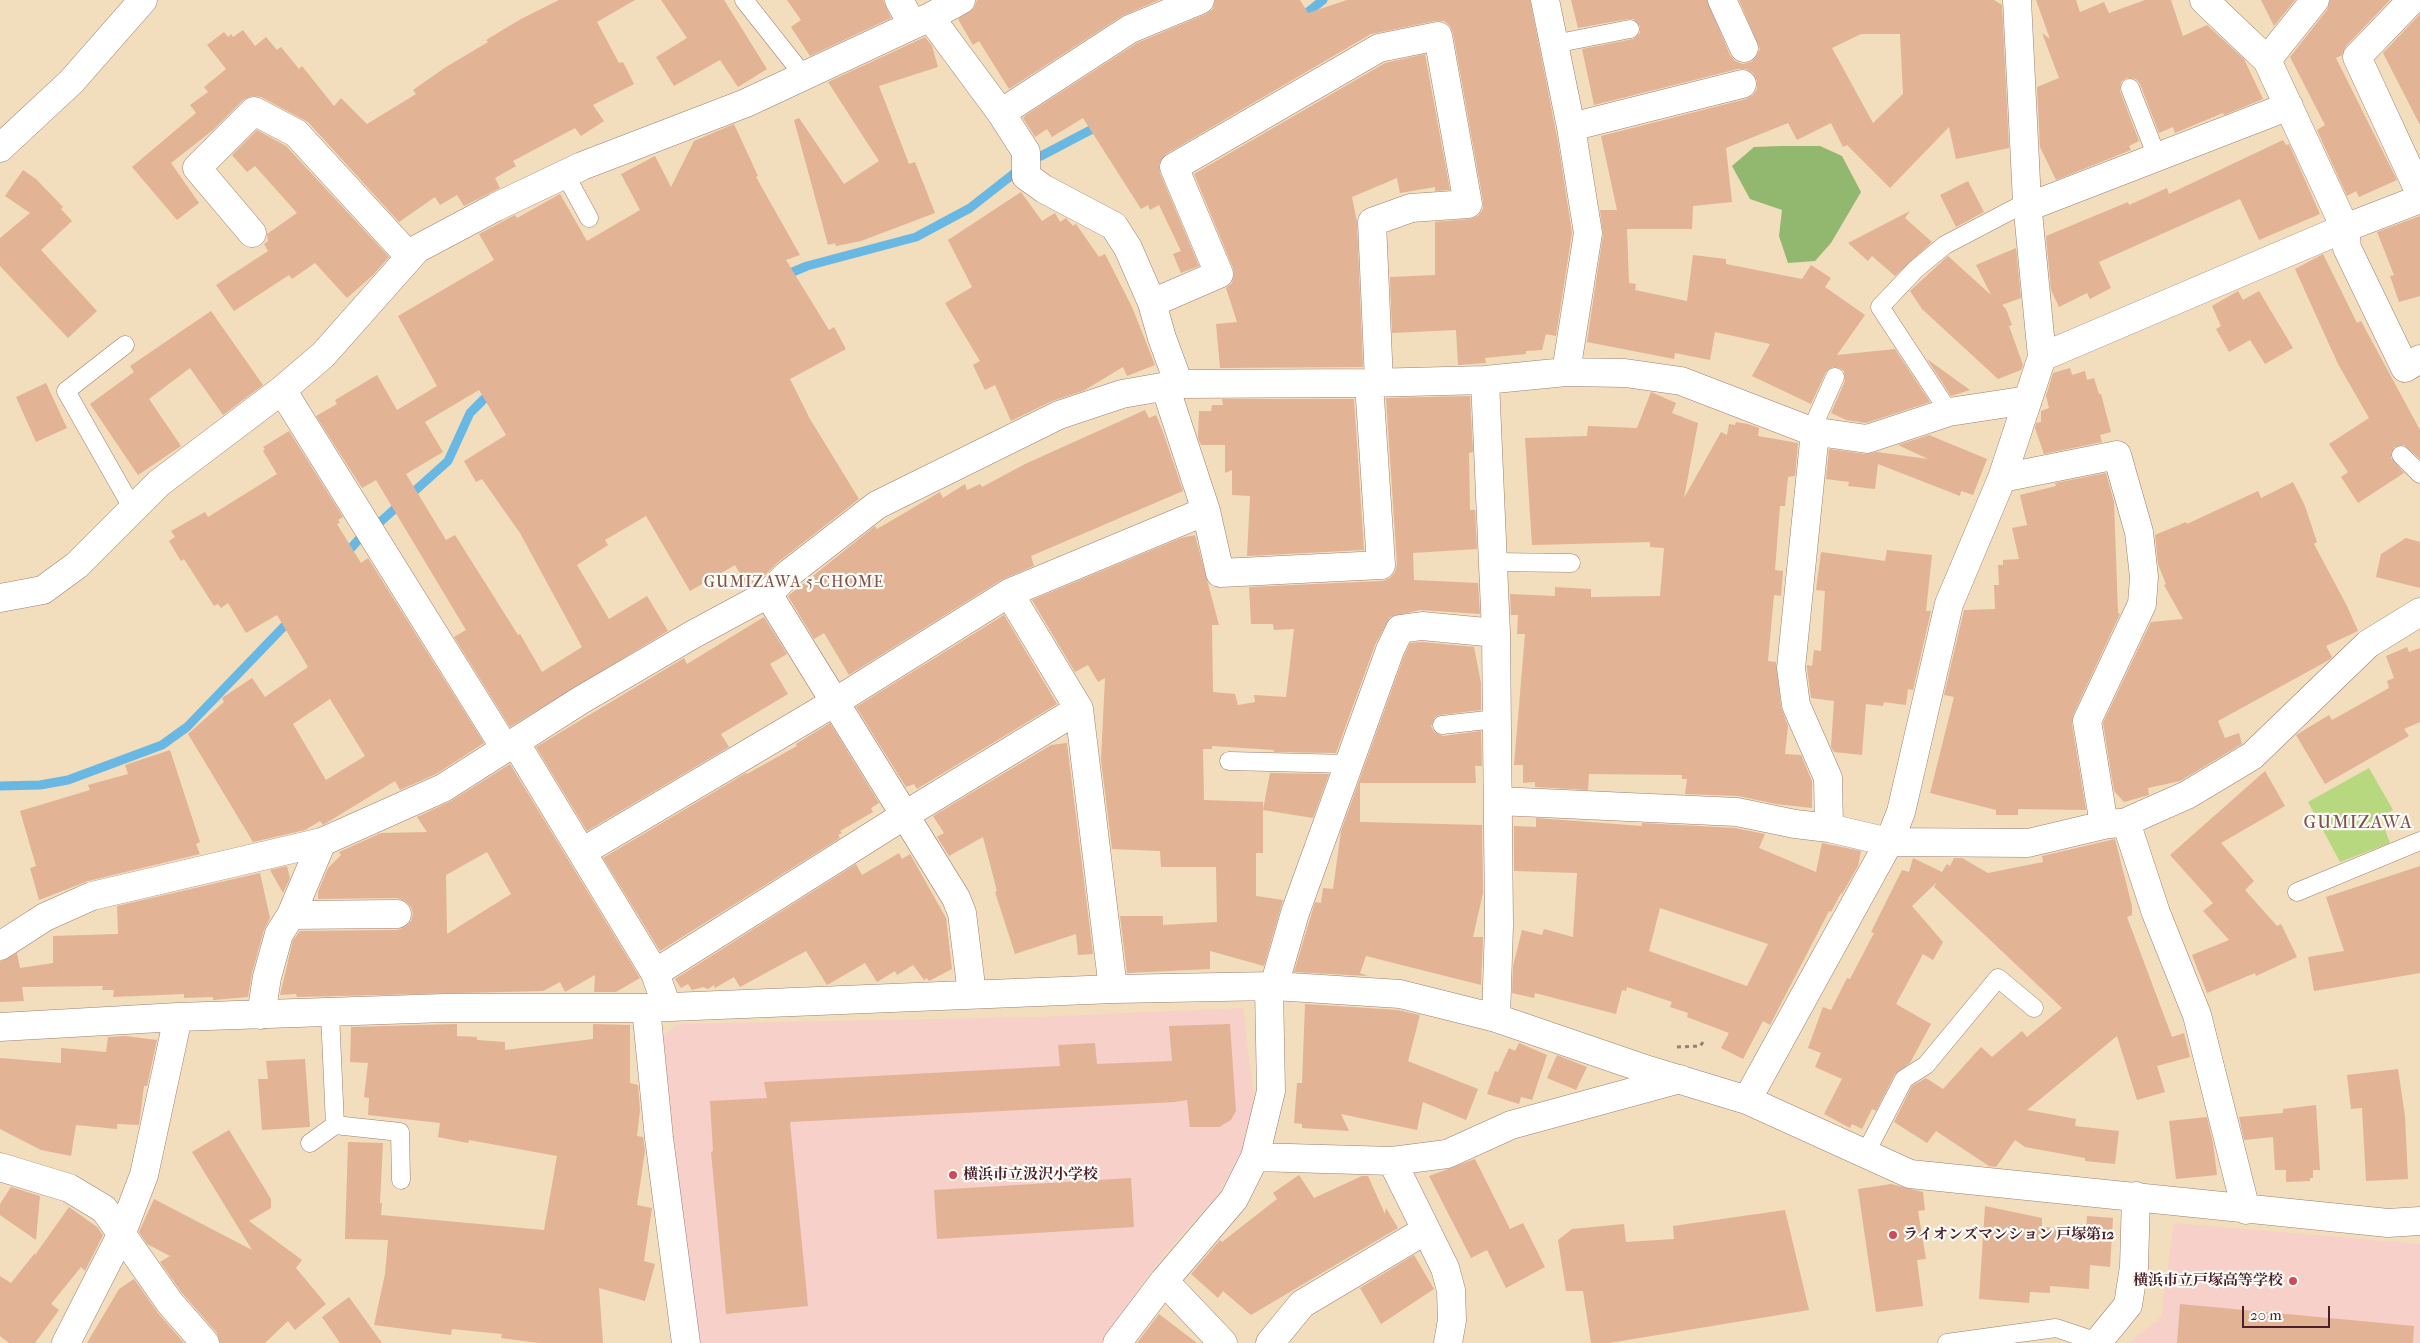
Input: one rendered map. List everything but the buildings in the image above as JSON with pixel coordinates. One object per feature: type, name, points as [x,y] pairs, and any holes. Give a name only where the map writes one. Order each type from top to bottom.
[{"type":"street","points":[[0,148],[71,82],[143,0]]},
{"type":"street","points":[[899,0],[921,21],[1002,113],[1026,152],[1026,176],[1044,189],[1114,226],[1128,248],[1152,303],[1162,338],[1172,385],[1206,511],[1220,573],[1381,566],[1374,382],[1372,222],[1411,208],[1468,204],[1438,36],[1379,48],[1174,167],[1219,274],[1152,303]]},
{"type":"street","points":[[0,598],[43,590],[77,565],[159,483],[282,390],[323,355],[417,249],[496,207],[565,174],[746,104],[961,0]]},
{"type":"street","points":[[1002,113],[1130,29],[1200,0]]},
{"type":"street","points":[[1545,0],[1571,128],[1588,233],[1566,372]]},
{"type":"street","points":[[1722,0],[1744,48]]},
{"type":"street","points":[[1747,1100],[1889,842],[1901,812],[1949,604],[2002,478],[2042,357],[2028,204],[2017,0]]},
{"type":"street","points":[[2204,0],[2267,60],[2345,228],[2346,248],[2405,368],[2420,360]]},
{"type":"street","points":[[2267,60],[2315,0]]},
{"type":"street","points":[[2412,0],[2357,57],[2420,193]]},
{"type":"street","points":[[1571,128],[1742,84]]},
{"type":"street","points":[[2028,204],[2289,106]]},
{"type":"street","points":[[252,233],[197,168],[254,111],[296,133],[409,256]]},
{"type":"street","points":[[2042,357],[2345,228],[2420,199]]},
{"type":"street","points":[[0,946],[46,917],[92,896],[322,842],[443,788],[510,745],[692,635],[768,594],[787,576],[877,505],[1059,415],[1122,394],[1172,385],[1485,380],[1566,372],[1625,373],[1681,381],[1813,431],[1867,439],[1949,412],[2028,400]]},
{"type":"street","points":[[1485,380],[1496,633],[1499,925],[1496,1018]]},
{"type":"street","points":[[282,390],[510,745],[582,852],[655,973],[659,1138],[686,1343]]},
{"type":"street","points":[[1813,431],[1791,668],[1796,705],[1828,778],[1829,828]]},
{"type":"street","points":[[2002,478],[2117,455],[2139,532],[2144,577],[2142,604],[2087,721],[2115,824],[2156,913],[2197,1015],[2246,1210]]},
{"type":"street","points":[[582,852],[835,702],[1009,593],[1206,511]]},
{"type":"street","points":[[1009,593],[1080,709],[1113,989]]},
{"type":"street","points":[[768,594],[956,898],[962,913],[972,994]]},
{"type":"street","points":[[1498,801],[1737,812],[1795,824],[1829,828],[1889,842],[2028,843],[2115,824],[2186,795],[2252,756],[2368,644],[2420,612]]},
{"type":"street","points":[[1117,1343],[1164,1281],[1234,1199],[1255,1157],[1271,1091],[1272,987],[1295,913],[1390,650],[1400,629],[1422,626],[1496,633]]},
{"type":"street","points":[[655,973],[904,815],[1080,709]]},
{"type":"street","points":[[261,1015],[267,977],[279,934],[291,915],[322,842]]},
{"type":"street","points":[[291,915],[397,914]]},
{"type":"street","points":[[0,1027],[178,1017],[445,1008],[656,1007],[1113,989],[1272,987],[1400,994],[1496,1018],[1747,1100],[1910,1174],[2136,1196],[2246,1210],[2388,1223],[2420,1221]]},
{"type":"street","points":[[66,1343],[121,1235],[144,1175],[178,1017]]},
{"type":"street","points":[[1255,1157],[1392,1161],[1447,1154],[1511,1125],[1681,1079]]},
{"type":"street","points":[[1392,1161],[1445,1268],[1452,1290],[1452,1320],[1448,1343]]},
{"type":"street","points":[[0,1167],[69,1188],[104,1209],[170,1303],[205,1343]]},
{"type":"street","points":[[2098,1343],[2128,1305],[2134,1267],[2136,1196]]},
{"type":"street","points":[[1270,1343],[1302,1304],[1426,1230]]},
{"type":"street","points":[[1164,1281],[1224,1343]]},
{"type":"lane","points":[[744,0],[804,76]]},
{"type":"lane","points":[[1554,44],[1630,29]]},
{"type":"lane","points":[[2130,88],[2157,157]]},
{"type":"lane","points":[[565,174],[589,218]]},
{"type":"lane","points":[[1949,412],[1880,307],[1916,269],[1945,245],[2028,204]]},
{"type":"lane","points":[[125,344],[66,391],[133,509]]},
{"type":"lane","points":[[1813,431],[1835,377]]},
{"type":"lane","points":[[2401,455],[2420,474]]},
{"type":"lane","points":[[1492,562],[1572,563]]},
{"type":"lane","points":[[1442,725],[1496,719]]},
{"type":"lane","points":[[1229,761],[1349,764]]},
{"type":"lane","points":[[2297,892],[2420,841]]},
{"type":"lane","points":[[1865,1154],[1904,1079],[1926,1065],[1998,978],[2034,1008]]},
{"type":"lane","points":[[330,1013],[335,1124]]},
{"type":"lane","points":[[310,1143],[335,1124],[400,1132],[401,1180]]},
{"type":"lane","points":[[1947,1343],[2056,1328],[2098,1343]]},
{"type":"shaded area","name":"横浜市立汲沢小学校","points":[[1243,1008],[1254,1098],[1242,1157],[1218,1194],[1161,1258],[1100,1343],[697,1343],[660,1040],[677,1024],[1037,1017]]},
{"type":"shaded area","name":"横浜市立戸塚高等学校","points":[[2174,1223],[2420,1244],[2420,1343],[2130,1343],[2161,1317]]},
{"type":"green space","points":[[1820,146],[1842,156],[1861,192],[1831,243],[1815,261],[1788,263],[1779,236],[1782,210],[1750,199],[1732,166],[1754,147]]},
{"type":"green space","points":[[2369,768],[2393,810],[2380,817],[2390,843],[2340,862],[2308,802]]},
{"type":"waterway","points":[[1298,20],[1323,0]]},
{"type":"waterway","points":[[1041,156],[1100,125]]},
{"type":"waterway","points":[[783,276],[807,266],[916,237],[970,208],[1021,168]]},
{"type":"waterway","points":[[379,523],[448,461],[470,413],[493,390]]},
{"type":"waterway","points":[[344,556],[360,538]]},
{"type":"waterway","points":[[0,786],[40,785],[68,780],[162,745],[187,727],[292,618]]},
{"type":"place","name":"横浜市立汲沢小学校","points":[[953,1175]]},
{"type":"place","name":"ライオンズマンション 戸塚第12","points":[[1893,1235]]},
{"type":"place","name":"横浜市立戸塚高等学校","points":[[2293,1281]]},
{"type":"district","name":"GUMIZAWA 5-CHOME","points":[[794,583]]},
{"type":"district","name":"GUMIZAWA","points":[[2358,824]]}]
